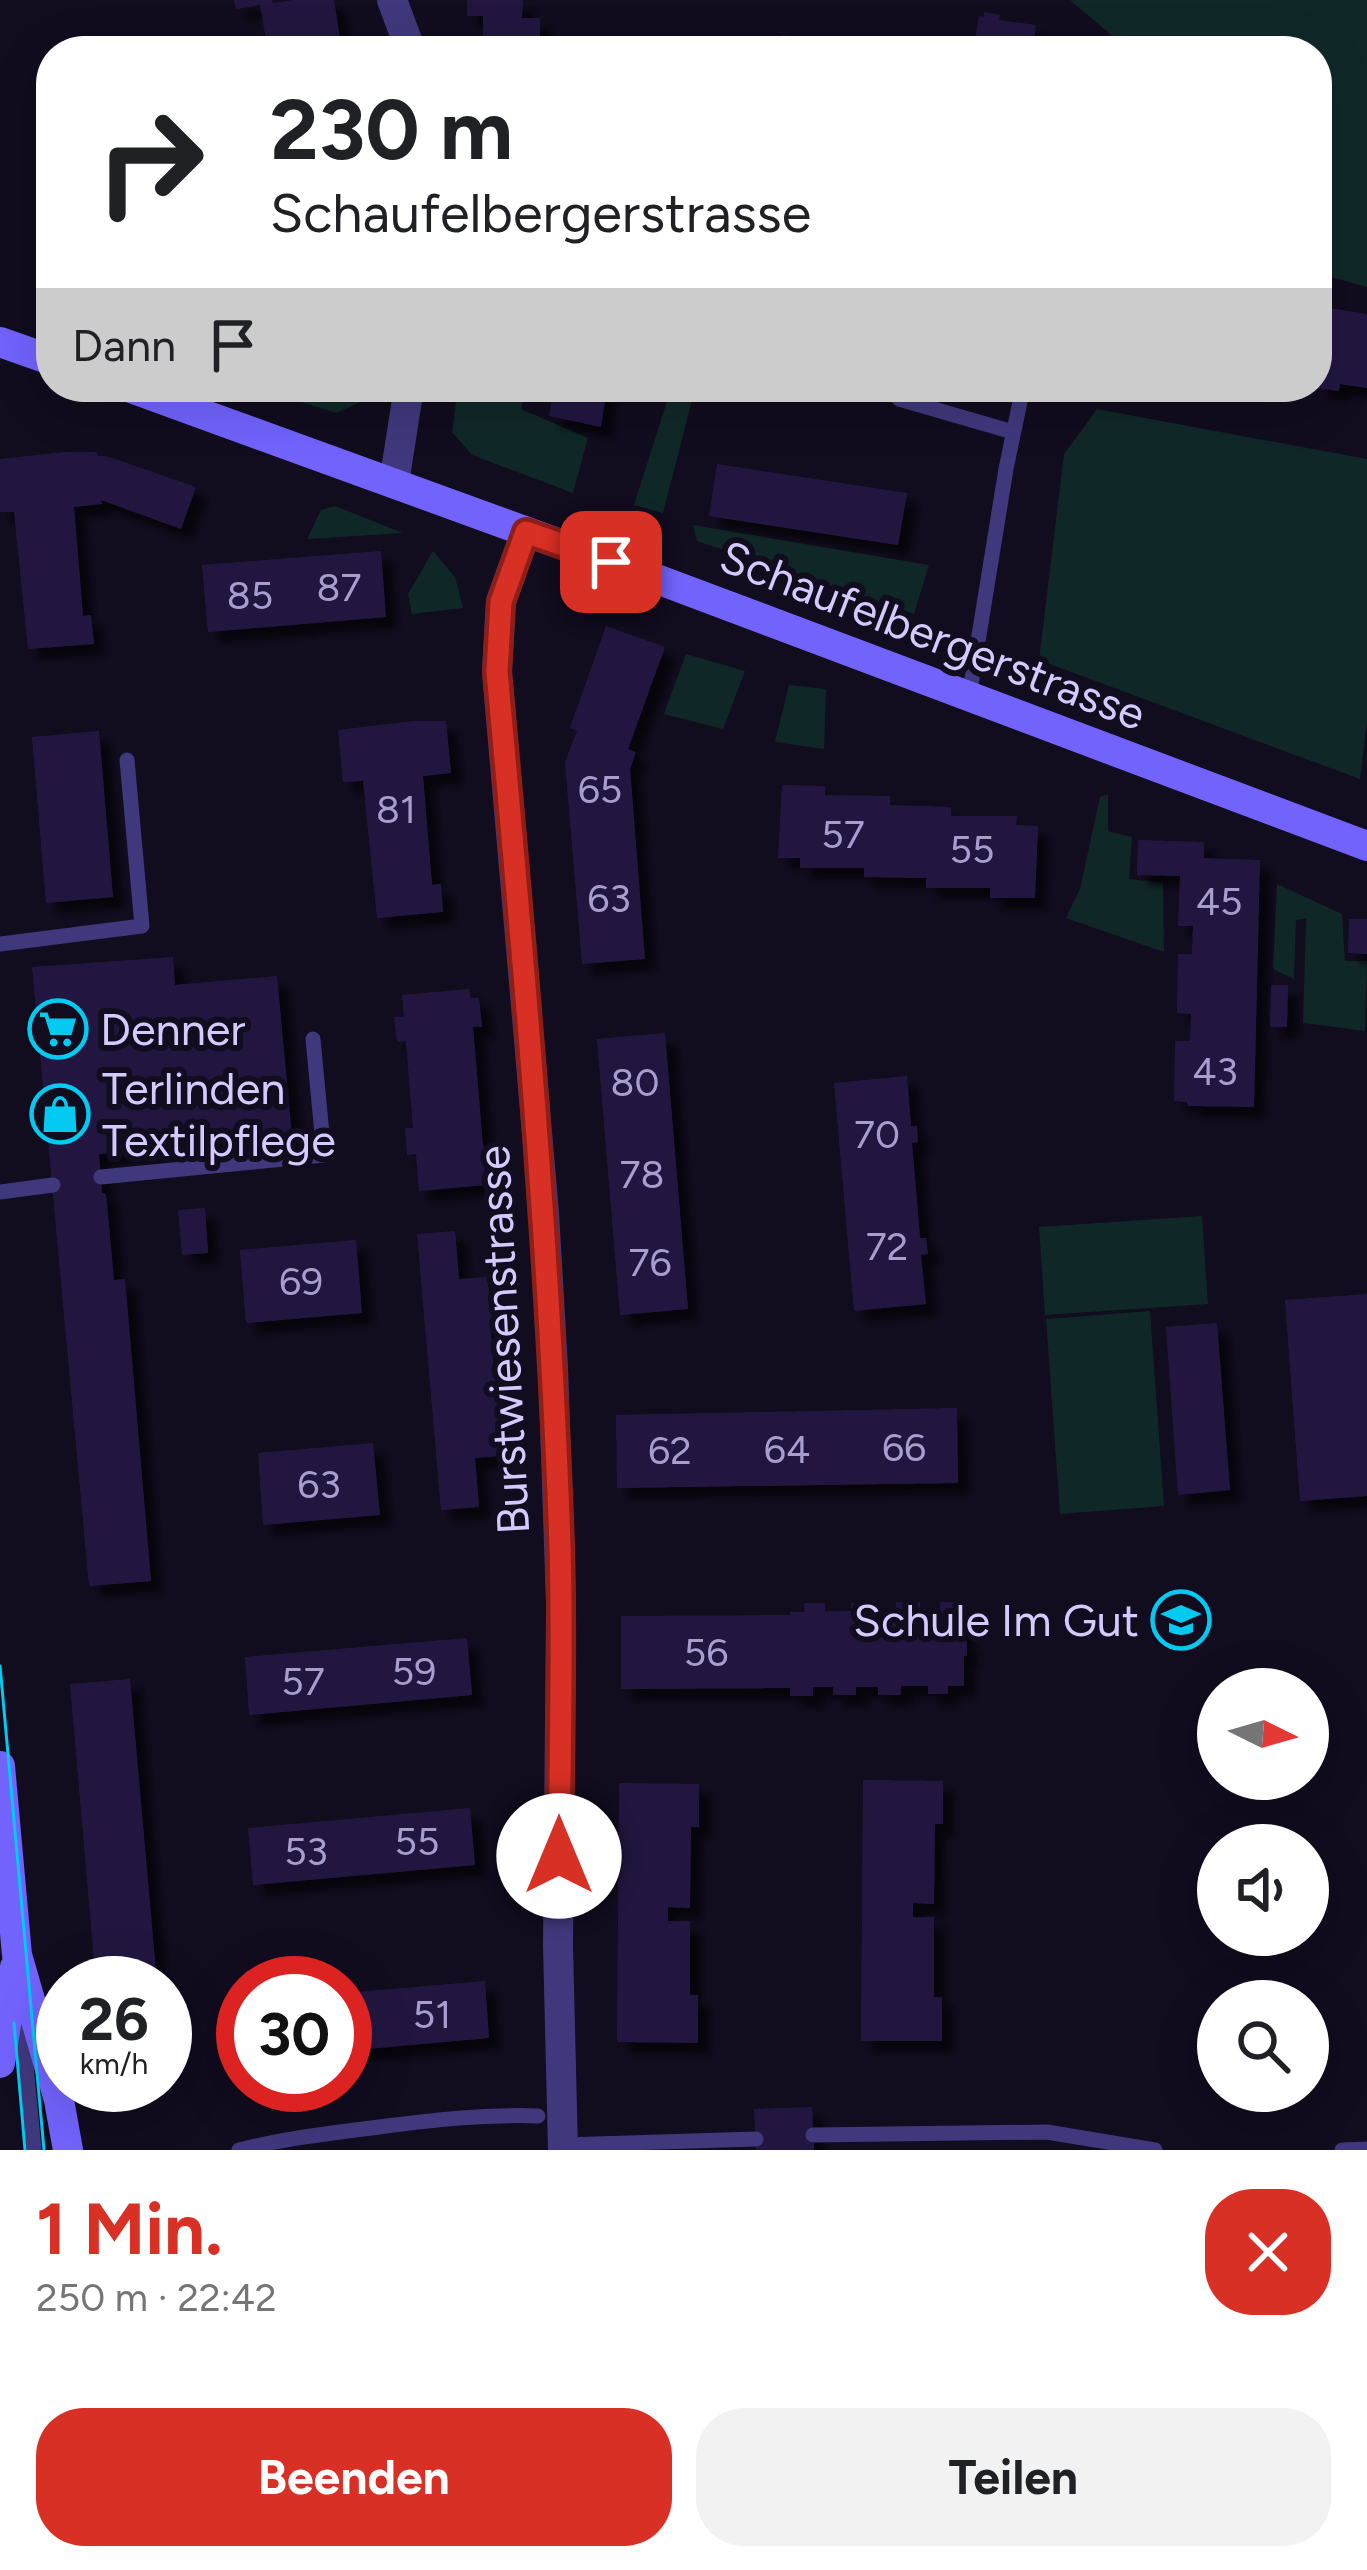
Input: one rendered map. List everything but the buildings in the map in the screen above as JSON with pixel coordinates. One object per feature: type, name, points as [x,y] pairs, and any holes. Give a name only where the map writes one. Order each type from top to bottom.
[{"type":"street","points":[[392,0],[405,36]]},
{"type":"street","points":[[0,342],[36,355]]},
{"type":"street","name":"Schaufelbergerstrasse","points":[[169,402],[1367,846]]},
{"type":"street","points":[[394,484],[408,402]]},
{"type":"street","name":"Burstwiesenstrasse","points":[[526,532],[501,602],[497,672],[544,1213],[555,1425],[561,1604],[558,1946],[563,2148]]},
{"type":"street","points":[[0,1766],[16,1955],[59,2100],[68,2150]]},
{"type":"street","points":[[0,2063],[16,1955]]},
{"type":"lane","points":[[909,402],[1013,432]]},
{"type":"lane","points":[[969,697],[1020,402]]},
{"type":"lane","points":[[0,944],[142,926],[127,760]]},
{"type":"lane","points":[[101,1177],[324,1155],[313,1039]]},
{"type":"lane","points":[[0,1192],[52,1185]]},
{"type":"lane","points":[[16,1955],[34,2150]]},
{"type":"lane","points":[[239,2150],[450,2118],[538,2116]]},
{"type":"lane","points":[[813,2135],[1047,2132],[1155,2150]]},
{"type":"lane","points":[[563,2148],[756,2139]]},
{"type":"lane","points":[[1342,2150],[1367,2149]]},
{"type":"green space","points":[[1070,0],[1367,0],[1367,287],[1332,277],[1332,36],[1112,36]]},
{"type":"green space","points":[[301,402],[360,402],[336,413]]},
{"type":"green space","points":[[456,402],[523,402],[521,409],[588,438],[573,493],[472,455],[452,432]]},
{"type":"green space","points":[[667,402],[691,402],[663,513],[634,505]]},
{"type":"green space","points":[[1097,409],[1367,459],[1367,722],[1360,779],[1039,660],[1064,454]]},
{"type":"green space","points":[[335,506],[403,533],[307,539],[321,510]]},
{"type":"green space","points":[[693,525],[929,565],[914,614],[697,541]]},
{"type":"green space","points":[[433,551],[455,577],[463,608],[412,614],[408,594]]},
{"type":"green space","points":[[686,654],[745,671],[723,729],[664,714]]},
{"type":"green space","points":[[789,685],[826,689],[824,749],[775,742]]},
{"type":"green space","points":[[1108,794],[1108,831],[1132,837],[1129,879],[1163,883],[1164,952],[1066,918],[1080,889],[1100,797]]},
{"type":"green space","points":[[1277,884],[1342,914],[1345,961],[1367,961],[1365,1031],[1303,1023],[1306,918],[1296,920],[1294,979],[1273,969]]},
{"type":"green space","points":[[1202,1216],[1208,1304],[1045,1315],[1039,1227]]},
{"type":"green space","points":[[1150,1311],[1164,1506],[1060,1514],[1046,1319]]},
{"type":"tram line","points":[[0,1666],[44,2150]]},
{"type":"tram line","points":[[14,2023],[25,2150]]},
{"type":"place","name":"Denner","points":[[58,1029]]},
{"type":"place","name":"Terlinden Textilpflege","points":[[60,1114]]},
{"type":"place","name":"Schule Im Gut","points":[[1181,1620]]},
{"type":"route","points":[[559,1856],[561,1604],[553,1367],[497,672],[498,624],[526,532],[611,562]]}]
